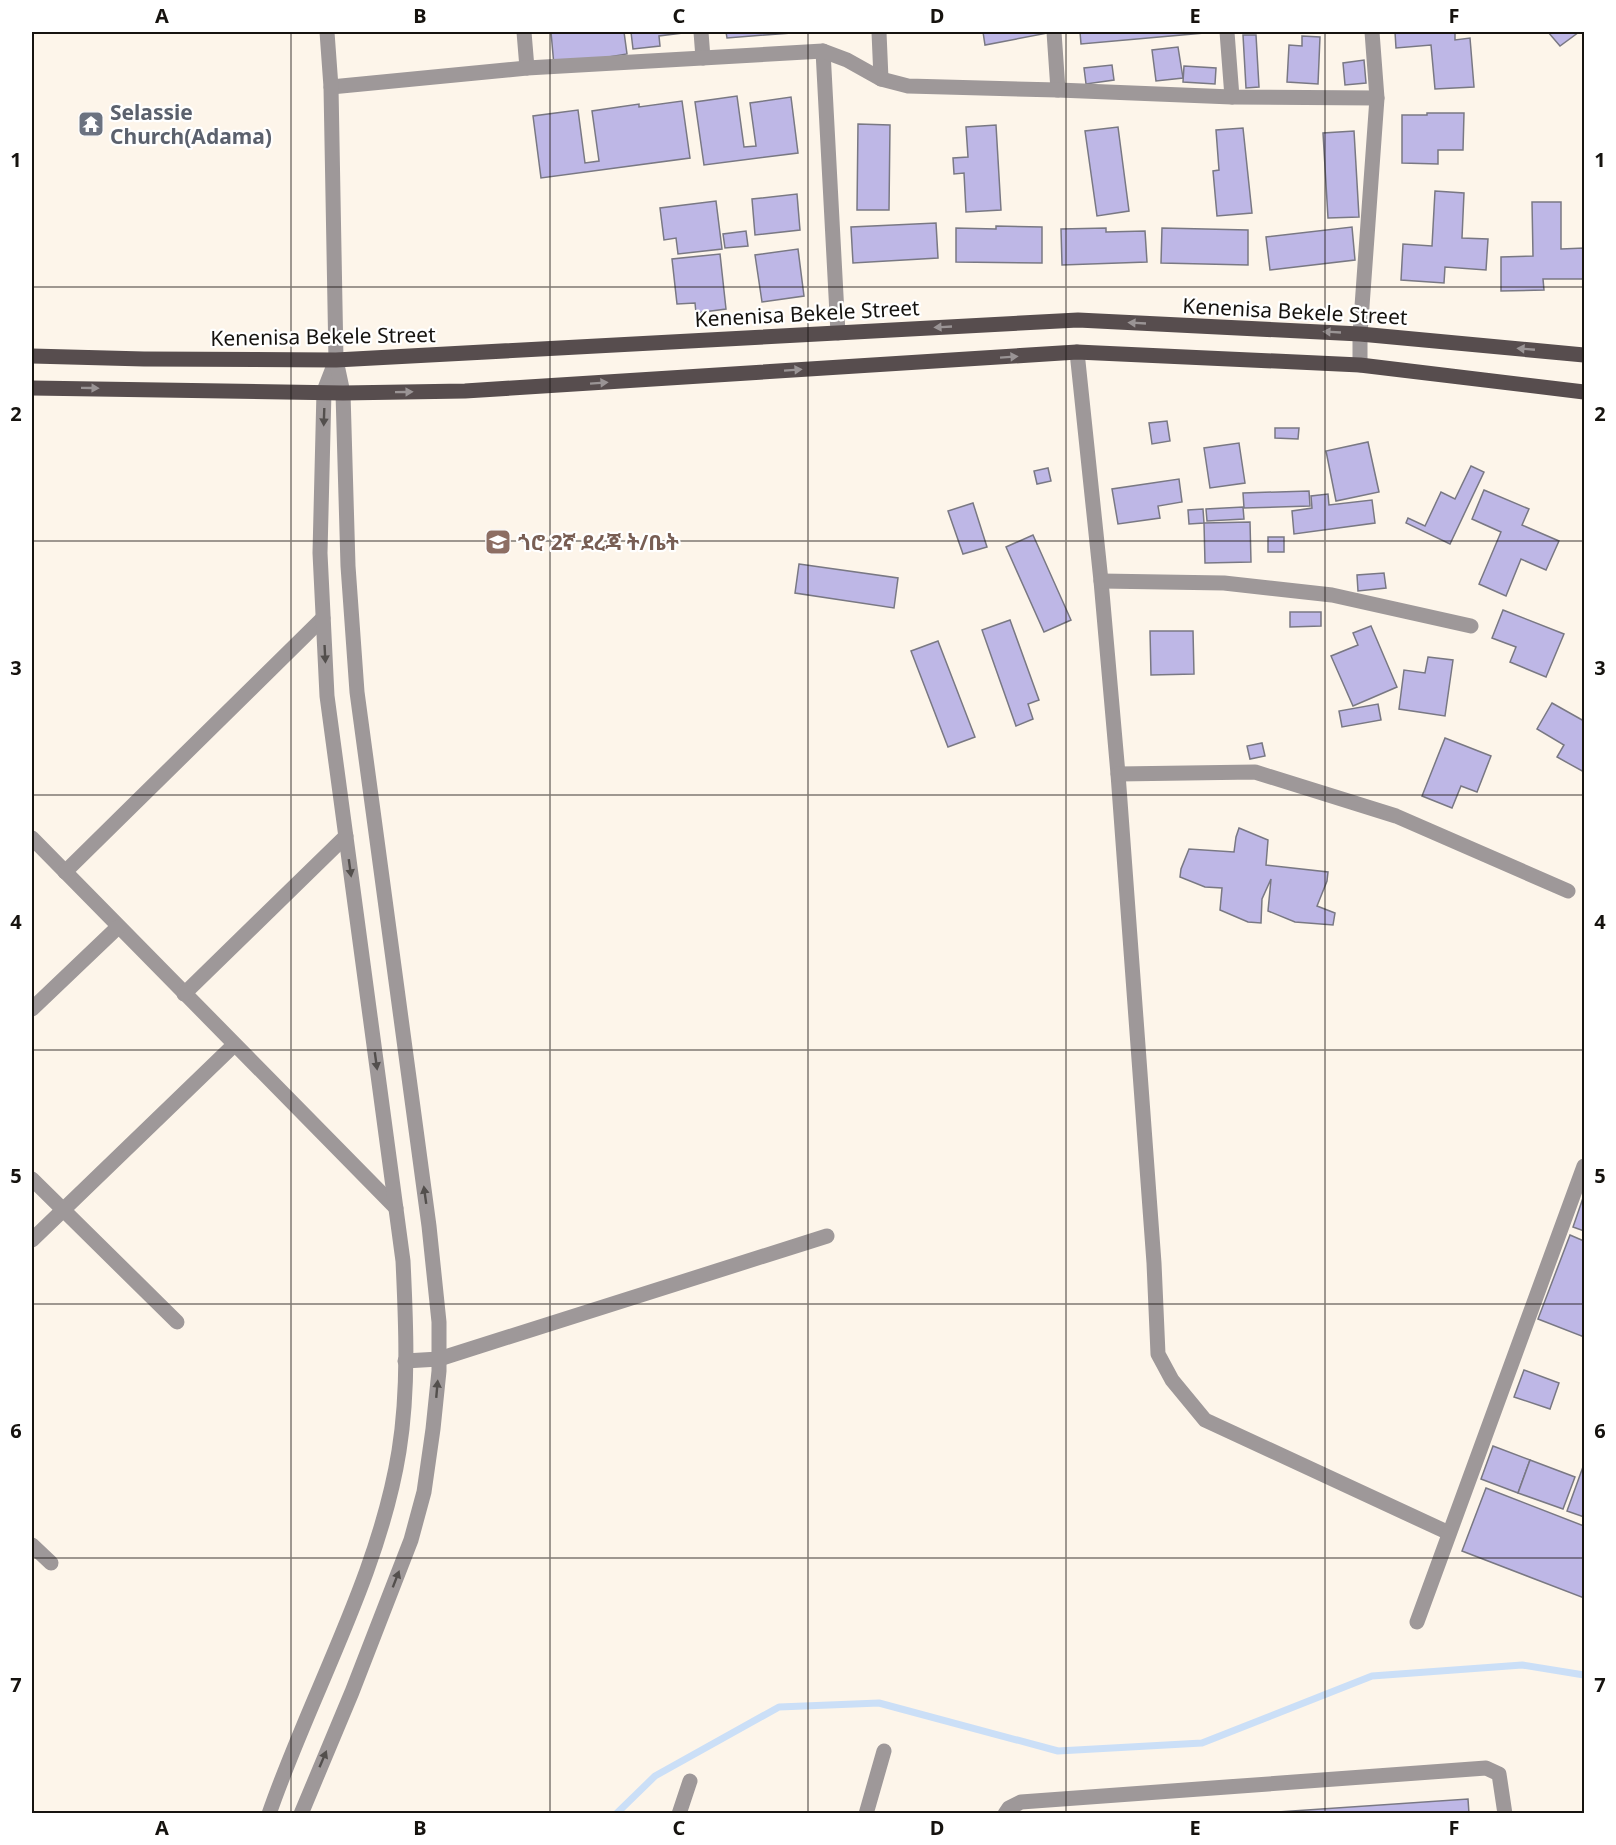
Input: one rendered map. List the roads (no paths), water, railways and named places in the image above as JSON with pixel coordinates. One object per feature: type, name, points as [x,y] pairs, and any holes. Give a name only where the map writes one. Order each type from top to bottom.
[{"type":"main road","name":"Kenenisa Bekele Street","points":[[32,356],[336,360],[1078,320],[1360,334],[1584,355]]},
{"type":"main road","points":[[32,388],[342,393],[465,391],[1077,352],[1360,365],[1584,392]]},
{"type":"street","points":[[301,1814],[352,1692],[411,1540],[424,1492],[433,1429],[439,1359],[439,1322],[429,1226],[357,692],[348,566],[342,393],[336,360],[331,87],[327,32]]},
{"type":"street","points":[[524,32],[526,68]]},
{"type":"street","points":[[701,32],[703,58]]},
{"type":"street","points":[[879,32],[880,79]]},
{"type":"street","points":[[1054,32],[1058,90]]},
{"type":"street","points":[[1227,32],[1232,97]]},
{"type":"street","points":[[1360,365],[1360,334],[1377,98],[1372,32]]},
{"type":"street","points":[[331,87],[526,68],[823,51],[847,60],[880,79],[908,86],[1232,97],[1377,98]]},
{"type":"street","points":[[823,51],[838,333]]},
{"type":"street","points":[[1077,352],[1118,774],[1154,1263],[1158,1354],[1173,1380],[1205,1420],[1449,1533]]},
{"type":"street","points":[[269,1814],[283,1773],[353,1605],[382,1525],[399,1451],[405,1361],[403,1261],[327,696],[320,553],[324,391],[336,360]]},
{"type":"street","points":[[1101,581],[1224,583],[1332,595],[1471,626]]},
{"type":"street","points":[[65,872],[323,618]]},
{"type":"street","points":[[1118,774],[1255,772],[1396,816],[1568,891]]},
{"type":"street","points":[[184,994],[346,837]]},
{"type":"street","points":[[32,838],[396,1208]]},
{"type":"street","points":[[32,1009],[118,927]]},
{"type":"street","points":[[32,1240],[234,1045]]},
{"type":"street","points":[[1417,1622],[1584,1166]]},
{"type":"street","points":[[32,1179],[177,1322]]},
{"type":"street","points":[[405,1361],[439,1359],[827,1236]]},
{"type":"street","points":[[32,1545],[51,1563]]},
{"type":"street","points":[[866,1814],[884,1751]]},
{"type":"street","points":[[1005,1814],[1009,1808],[1021,1802],[1486,1768],[1499,1774],[1505,1814]]},
{"type":"street","points":[[679,1814],[690,1781]]},
{"type":"waterway","points":[[616,1814],[655,1776],[779,1707],[879,1703],[1058,1751],[1202,1743],[1372,1676],[1522,1665],[1584,1675]]},
{"type":"place","name":"Selassie Church(Adama)","points":[[91,124]]},
{"type":"place","name":"ጎሮ 2ኛ ደረጃ ት/ቤት","points":[[498,542]]}]
